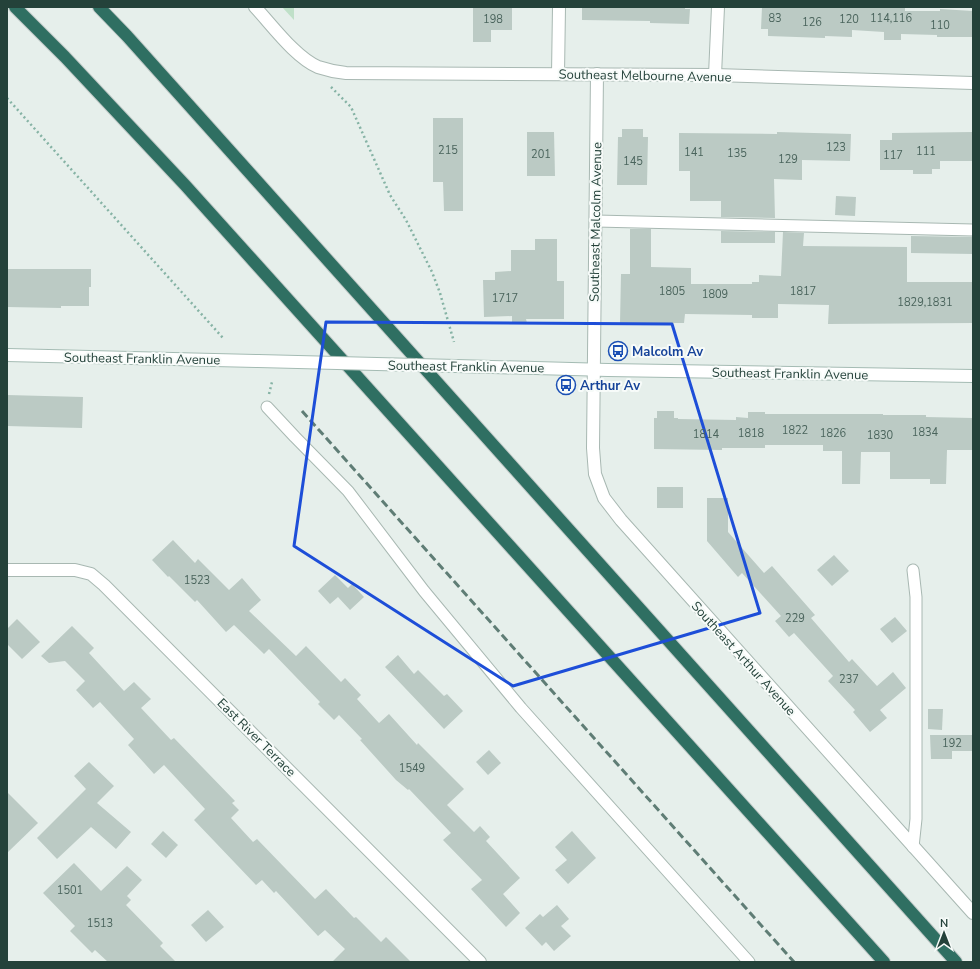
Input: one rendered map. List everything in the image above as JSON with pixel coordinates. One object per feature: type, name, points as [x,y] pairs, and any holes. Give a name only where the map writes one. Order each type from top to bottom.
[{"type":"highway","points":[[15,7],[65,56],[185,185],[884,962]]},
{"type":"highway","points":[[99,7],[956,962]]},
{"type":"street","name":"Southeast Melbourne Avenue","points":[[255,7],[297,52],[309,62],[318,67],[331,71],[346,73],[597,74],[973,83]]},
{"type":"street","points":[[558,74],[559,7]]},
{"type":"street","points":[[715,76],[718,7]]},
{"type":"street","name":"Southeast Malcolm Avenue","points":[[593,369],[597,74]]},
{"type":"street","name":"Southeast Franklin Avenue","points":[[7,355],[593,369],[973,376]]},
{"type":"street","name":"Southeast Arthur Avenue","points":[[593,369],[593,448],[595,474],[604,498],[626,526],[973,913]]},
{"type":"street","name":"East River Terrace","points":[[7,570],[75,570],[91,574],[104,584],[480,962]]},
{"type":"lane","points":[[596,221],[973,230]]},
{"type":"lane","points":[[267,407],[348,491],[424,592],[521,708],[749,962]]},
{"type":"lane","points":[[913,570],[916,596],[916,819],[913,847]]},
{"type":"path","points":[[330,86],[351,107],[390,195],[406,220],[432,272],[440,293],[454,342]]},
{"type":"path","points":[[7,98],[223,338]]},
{"type":"highlighted area","points":[[326,322],[672,324],[760,613],[513,686],[294,546]]},
{"type":"green space","points":[[282,7],[294,7],[294,20]]},
{"type":"building","points":[[473,7],[512,7],[512,30],[491,30],[491,42],[473,42]]},
{"type":"building","points":[[582,7],[685,7],[685,9],[690,9],[689,24],[650,23],[650,21],[582,20]]},
{"type":"building","points":[[762,7],[905,7],[905,11],[940,11],[940,9],[973,11],[973,37],[937,37],[937,35],[901,34],[901,40],[884,40],[884,32],[852,30],[852,37],[825,36],[825,38],[768,36],[768,29],[761,29]]},
{"type":"building","points":[[433,118],[463,118],[463,211],[444,211],[443,182],[433,182]]},
{"type":"building","points":[[622,129],[643,129],[643,137],[648,137],[647,185],[617,185],[618,137],[622,137]]},
{"type":"building","points":[[527,132],[554,132],[555,176],[527,176]]},
{"type":"building","points":[[777,132],[851,134],[850,161],[802,160],[802,180],[774,179],[775,218],[721,217],[721,201],[690,201],[690,171],[679,171],[679,133],[777,134]]},
{"type":"building","points":[[973,132],[973,161],[940,161],[940,169],[932,169],[932,174],[913,174],[913,170],[880,170],[880,140],[892,140],[892,133]]},
{"type":"building","points":[[836,196],[856,197],[855,216],[835,215]]},
{"type":"building","points":[[630,229],[651,229],[651,267],[691,268],[691,284],[752,284],[752,282],[759,282],[759,275],[781,276],[783,232],[804,233],[803,246],[907,247],[907,282],[973,282],[973,323],[828,324],[829,305],[778,304],[778,318],[752,318],[752,315],[685,314],[684,323],[620,323],[621,274],[630,274]]},
{"type":"building","points":[[721,231],[775,232],[775,243],[721,243]]},
{"type":"building","points":[[911,236],[973,237],[973,254],[911,253]]},
{"type":"building","points":[[535,239],[557,239],[557,281],[564,281],[564,319],[526,319],[527,323],[512,324],[512,316],[484,317],[483,280],[495,280],[495,272],[511,271],[511,250],[535,250]]},
{"type":"building","points":[[7,269],[91,269],[89,306],[61,306],[61,308],[7,307]]},
{"type":"building","points":[[7,395],[83,397],[82,428],[7,426]]},
{"type":"building","points":[[657,411],[674,411],[674,418],[678,419],[736,420],[736,417],[748,418],[748,412],[765,412],[765,414],[926,415],[926,417],[973,418],[973,450],[947,450],[946,484],[930,484],[930,479],[890,479],[890,452],[861,452],[860,484],[842,484],[842,451],[823,451],[823,445],[765,445],[765,448],[722,448],[722,450],[654,449],[654,418],[657,418]]},
{"type":"building","points":[[657,487],[683,487],[683,508],[657,508]]},
{"type":"building","points":[[707,498],[728,498],[728,532],[764,573],[772,566],[815,615],[811,618],[849,662],[852,659],[877,686],[893,672],[906,688],[880,710],[887,718],[870,732],[853,712],[855,710],[828,681],[833,676],[794,633],[789,637],[775,621],[781,616],[742,573],[738,577],[707,541]]},
{"type":"building","points":[[173,540],[195,563],[198,559],[229,590],[242,578],[261,600],[249,611],[296,656],[306,646],[341,682],[345,678],[361,695],[357,699],[379,723],[389,714],[417,745],[418,743],[464,789],[447,805],[474,832],[480,826],[490,837],[486,841],[520,878],[503,894],[520,913],[506,927],[471,889],[482,880],[443,840],[451,833],[409,789],[408,790],[396,780],[360,740],[362,739],[339,715],[334,720],[318,704],[320,702],[269,649],[264,654],[234,625],[226,632],[197,600],[195,602],[152,560]]},
{"type":"building","points":[[834,555],[849,571],[832,586],[817,570]]},
{"type":"building","points":[[335,575],[348,588],[352,584],[364,597],[350,610],[338,597],[330,604],[318,591]]},
{"type":"building","points":[[895,617],[907,631],[892,643],[880,629]]},
{"type":"building","points":[[17,619],[40,642],[22,659],[7,644],[7,629]]},
{"type":"building","points":[[72,626],[94,648],[89,653],[124,691],[134,682],[151,699],[141,708],[171,740],[174,738],[235,801],[232,803],[239,810],[231,818],[253,842],[257,839],[315,899],[326,889],[354,918],[356,917],[381,942],[386,937],[411,962],[332,962],[345,949],[325,930],[318,936],[276,891],[274,893],[262,880],[256,885],[194,820],[205,809],[164,765],[154,774],[128,745],[134,739],[100,702],[93,708],[76,690],[85,681],[65,661],[49,663],[41,656]]},
{"type":"building","points":[[398,655],[414,674],[418,670],[444,696],[447,694],[463,711],[444,729],[385,667]]},
{"type":"building","points":[[928,709],[943,709],[942,730],[928,729]]},
{"type":"building","points":[[930,735],[973,735],[973,751],[952,751],[952,759],[931,759]]},
{"type":"building","points":[[489,750],[501,763],[488,775],[476,762]]},
{"type":"building","points":[[89,762],[114,786],[97,803],[131,832],[116,849],[91,827],[57,859],[37,838],[86,789],[74,776]]},
{"type":"building","points":[[7,792],[38,823],[7,853]]},
{"type":"building","points":[[163,831],[178,845],[166,858],[151,844]]},
{"type":"building","points":[[572,831],[596,858],[568,884],[555,870],[567,860],[555,847]]},
{"type":"building","points":[[74,863],[101,891],[127,866],[142,880],[127,896],[131,900],[126,905],[163,943],[160,946],[176,962],[108,962],[95,950],[92,953],[70,931],[75,926],[43,893]]},
{"type":"building","points":[[557,905],[569,919],[561,926],[571,936],[554,951],[546,942],[542,946],[525,928],[540,914],[543,917]]},
{"type":"building","points":[[208,910],[224,927],[206,942],[191,925]]},
{"type":"railway","points":[[302,411],[794,962]]},
{"type":"place","name":"Malcolm Av","points":[[618,351]]},
{"type":"place","name":"Arthur Av","points":[[566,385]]}]
